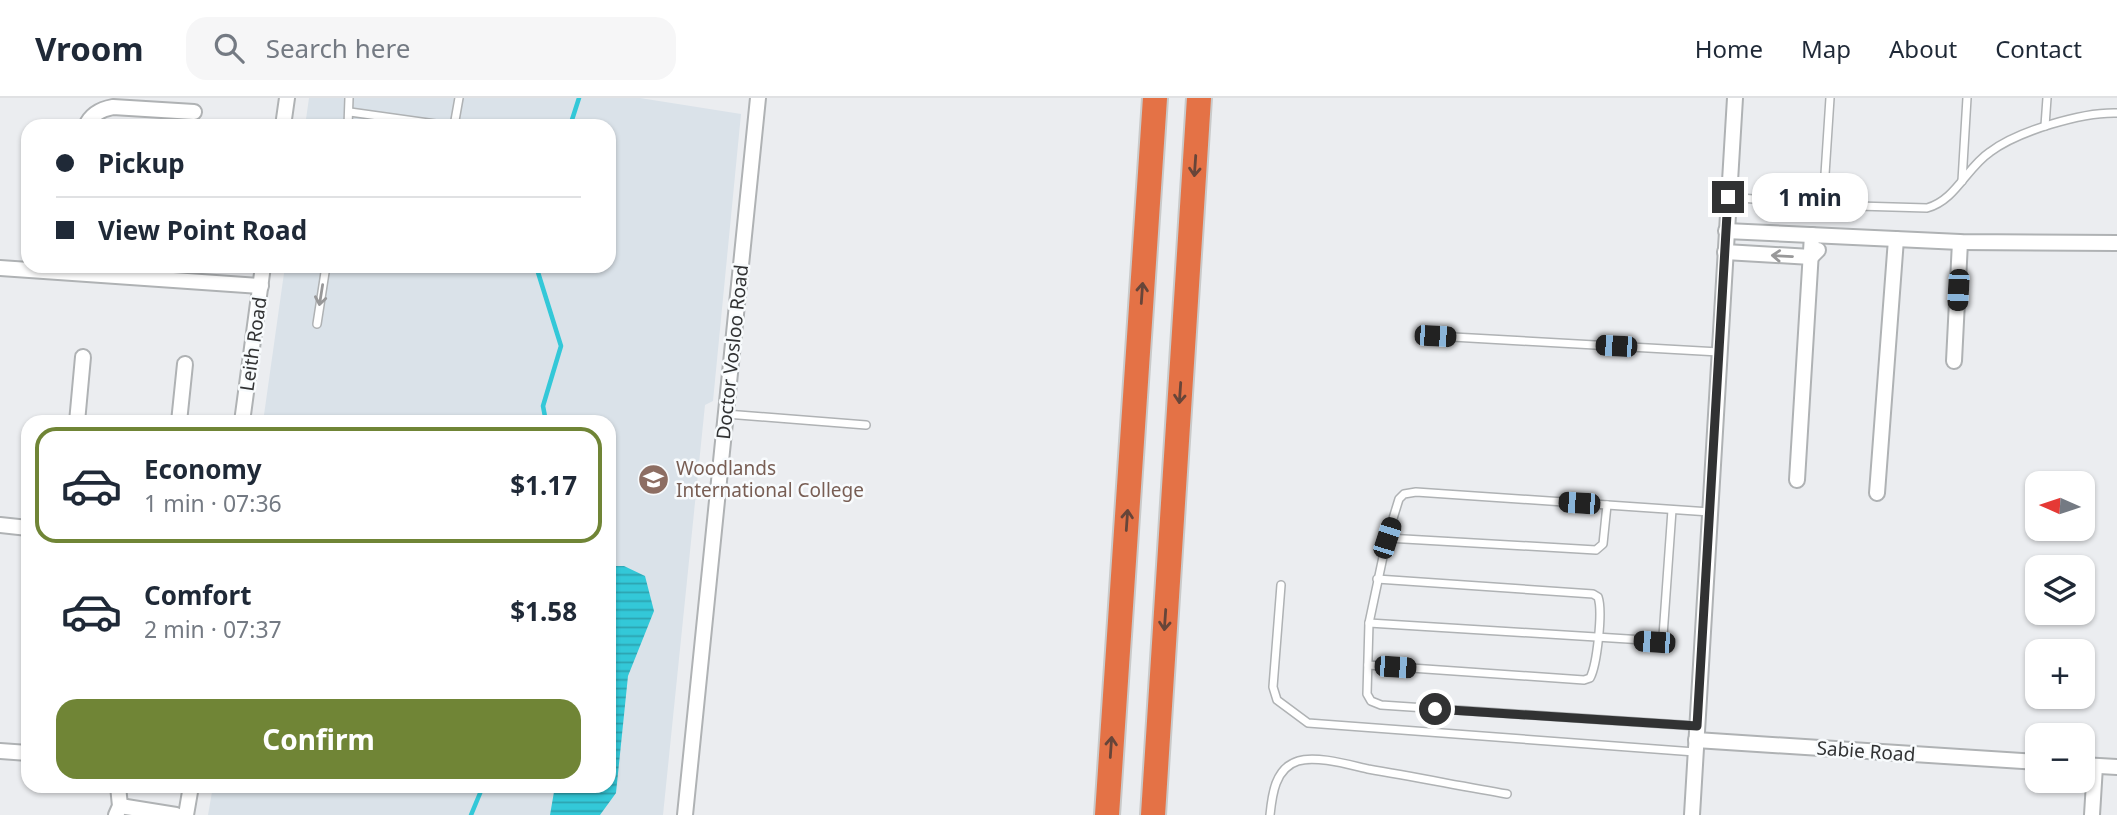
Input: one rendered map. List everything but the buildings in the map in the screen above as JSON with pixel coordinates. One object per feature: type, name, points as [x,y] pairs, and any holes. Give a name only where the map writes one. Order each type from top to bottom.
[{"type":"highway","points":[[1107,815],[1155,98]]},
{"type":"highway","points":[[1153,815],[1199,98]]},
{"type":"street","points":[[284,119],[287,98]]},
{"type":"street","name":"Doctor Vosloo Road","points":[[685,815],[758,98]]},
{"type":"street","points":[[1692,815],[1735,98]]},
{"type":"street","points":[[91,119],[103,109],[113,107],[194,112]]},
{"type":"street","points":[[1726,231],[1961,242],[2117,243]]},
{"type":"street","points":[[1797,480],[1812,235]]},
{"type":"street","points":[[1725,252],[1811,257],[1831,237]]},
{"type":"street","points":[[1877,493],[1896,239]]},
{"type":"street","points":[[1954,361],[1961,242]]},
{"type":"street","points":[[0,268],[21,268]]},
{"type":"street","points":[[116,273],[261,286]]},
{"type":"street","name":"Leith Road","points":[[243,415],[262,273]]},
{"type":"street","points":[[78,415],[83,357]]},
{"type":"street","points":[[179,415],[185,364]]},
{"type":"street","points":[[0,525],[21,527]]},
{"type":"street","name":"Sabie Road","points":[[1696,739],[2025,761]]},
{"type":"street","points":[[0,751],[21,752]]},
{"type":"street","points":[[2095,765],[2117,767]]},
{"type":"street","points":[[187,815],[190,793]]},
{"type":"street","points":[[2091,793],[2092,815]]},
{"type":"street","points":[[118,810],[176,815]]},
{"type":"lane","points":[[349,98],[349,119]]},
{"type":"lane","points":[[454,119],[459,98]]},
{"type":"lane","points":[[1823,205],[1830,98]]},
{"type":"lane","points":[[1962,182],[1967,98]]},
{"type":"lane","points":[[2045,126],[2047,98]]},
{"type":"lane","points":[[350,112],[401,119]]},
{"type":"lane","points":[[1728,197],[1823,205],[1927,208],[1936,206],[1947,198],[1988,152],[2045,126],[2087,115],[2117,113]]},
{"type":"lane","points":[[317,324],[325,273]]},
{"type":"lane","points":[[1435,336],[1719,352]]},
{"type":"lane","points":[[726,414],[866,425]]},
{"type":"lane","points":[[1696,739],[1381,705],[1371,701],[1367,694],[1370,623],[1387,538],[1399,499],[1405,494],[1416,492],[1710,512]]},
{"type":"lane","points":[[1387,538],[1596,550],[1604,544],[1606,505]]},
{"type":"lane","points":[[1370,623],[1660,641],[1663,636],[1672,510]]},
{"type":"lane","points":[[1368,665],[1584,680],[1590,678],[1593,672],[1597,638],[1600,604],[1598,597],[1592,594],[1377,579]]},
{"type":"lane","points":[[1281,585],[1273,687],[1277,700],[1308,723],[1696,739]]},
{"type":"lane","points":[[1270,815],[1272,792],[1278,779],[1298,761],[1334,762],[1507,794]]},
{"type":"shaded area","name":"Woodlands International College","points":[[309,98],[640,98],[741,114],[713,401],[705,405],[663,815],[208,815],[212,793],[616,793],[616,415],[264,415],[284,273],[616,273],[616,119],[306,119]]},
{"type":"water","points":[[616,566],[624,566],[645,576],[654,611],[628,676],[616,793]]},
{"type":"water","points":[[554,793],[616,793],[600,815],[550,815]]},
{"type":"waterway","points":[[572,119],[579,98]]},
{"type":"waterway","points":[[538,273],[561,346],[543,406],[545,415]]},
{"type":"waterway","points":[[471,815],[480,793]]},
{"type":"place","name":"Woodlands International College","points":[[653,479]]},
{"type":"route","points":[[1435,709],[1697,726],[1728,197]]}]
